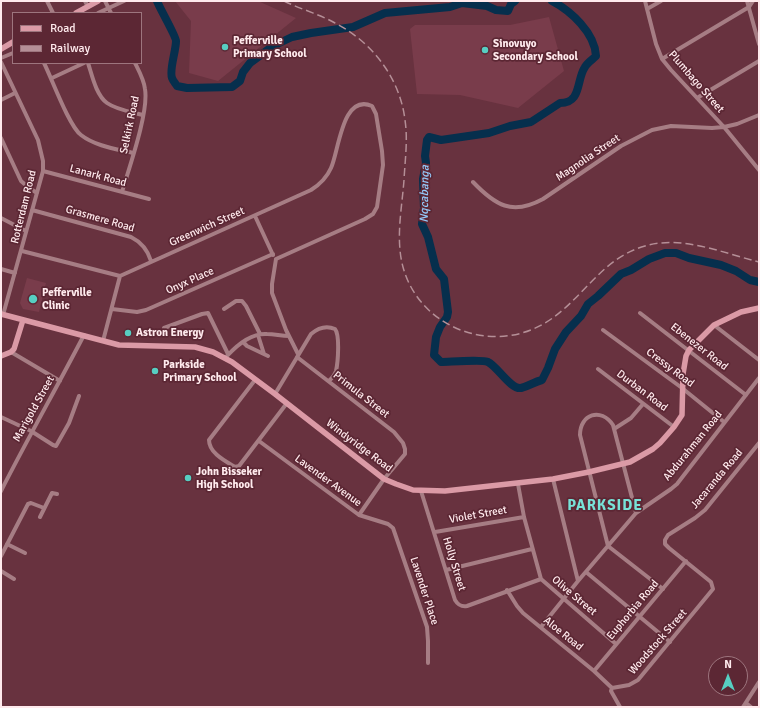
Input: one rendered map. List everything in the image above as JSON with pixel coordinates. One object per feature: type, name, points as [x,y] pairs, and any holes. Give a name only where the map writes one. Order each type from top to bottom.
[{"type":"street","points":[[47,1],[52,12]]},
{"type":"street","points":[[85,1],[88,7]]},
{"type":"street","points":[[78,12],[98,1]]},
{"type":"street","points":[[105,1],[110,12]]},
{"type":"street","points":[[100,12],[124,1]]},
{"type":"street","name":"Plumbago Street","points":[[644,1],[656,44],[662,59],[724,127],[759,170]]},
{"type":"street","points":[[647,9],[661,1]]},
{"type":"street","points":[[747,1],[759,44]]},
{"type":"street","points":[[662,59],[749,7],[754,1]]},
{"type":"street","points":[[1,49],[12,43]]},
{"type":"street","points":[[1,58],[12,52]]},
{"type":"street","points":[[697,98],[759,61]]},
{"type":"street","name":"Rotterdam Road","points":[[1,62],[38,140],[42,155],[43,171],[26,231],[22,251],[2,314]]},
{"type":"street","points":[[45,64],[77,132],[87,140],[133,153]]},
{"type":"street","points":[[52,78],[82,64]]},
{"type":"street","points":[[88,64],[94,82],[103,99],[113,106],[143,115]]},
{"type":"street","name":"Selkirk Road","points":[[122,192],[146,101],[146,89],[135,64]]},
{"type":"street","points":[[1,100],[16,93]]},
{"type":"street","name":"Greenwich Street","points":[[120,276],[302,195],[316,186],[331,169],[344,121],[351,111],[360,104],[369,104],[374,109],[376,114],[383,157],[380,187],[375,210],[370,217],[276,259]]},
{"type":"street","name":"Magnolia Street","points":[[473,182],[495,202],[509,207],[522,207],[536,203],[621,146],[652,130],[671,126],[712,128],[724,127],[737,124],[759,115]]},
{"type":"street","points":[[1,138],[21,181],[37,193]]},
{"type":"street","name":"Lanark Road","points":[[43,171],[149,199]]},
{"type":"street","name":"Grasmere Road","points":[[32,210],[131,236],[146,250],[151,262]]},
{"type":"street","points":[[255,216],[276,259],[272,289],[274,298],[298,356]]},
{"type":"street","points":[[1,218],[26,231]]},
{"type":"street","points":[[22,251],[120,276],[103,341]]},
{"type":"street","name":"Onyx Place","points":[[112,309],[137,312],[146,310],[273,254]]},
{"type":"street","points":[[1,269],[15,273]]},
{"type":"street","points":[[224,309],[236,301],[242,301],[246,306],[259,335],[266,355],[247,346],[243,342]]},
{"type":"street","name":"Windyridge Road","points":[[2,314],[127,346],[195,347],[227,356],[255,380],[384,478],[407,488],[421,491],[445,491],[518,484],[589,472],[630,462],[653,449],[674,427],[682,415],[683,370],[689,350],[714,325],[741,312],[759,308]]},
{"type":"street","points":[[164,328],[208,313],[227,356],[243,342],[259,335],[289,336]]},
{"type":"street","name":"Ebenezer Road","points":[[640,314],[746,395]]},
{"type":"street","points":[[1,356],[11,352],[23,320]]},
{"type":"street","points":[[714,325],[759,360]]},
{"type":"street","points":[[275,394],[298,356],[306,339],[314,331],[326,327],[335,329],[338,334],[336,371],[329,381]]},
{"type":"street","name":"Cressy Road","points":[[603,330],[682,388],[724,422]]},
{"type":"street","name":"Marigold Street","points":[[1,491],[31,431],[60,382],[84,335]]},
{"type":"street","points":[[11,352],[60,382]]},
{"type":"street","name":"Primula Street","points":[[298,356],[394,432],[403,443],[405,454],[384,478]]},
{"type":"street","name":"Durban Road","points":[[598,369],[674,427]]},
{"type":"street","name":"Abdurahman Road","points":[[541,627],[578,580],[636,513],[676,484],[759,378]]},
{"type":"street","points":[[255,380],[209,440],[210,447],[213,451],[228,463],[235,467],[239,466],[287,403]]},
{"type":"street","points":[[1,417],[31,431],[56,446],[69,423],[79,396]]},
{"type":"street","points":[[614,429],[631,418],[643,404]]},
{"type":"street","points":[[636,513],[614,429],[610,421],[600,415],[589,417],[583,423],[580,430],[580,435],[608,546],[662,589]]},
{"type":"street","name":"Lavender Avenue","points":[[259,441],[359,515],[391,526]]},
{"type":"street","name":"Jacaranda Road","points":[[686,562],[669,548],[666,544],[666,538],[672,531],[695,518],[705,510],[759,442]]},
{"type":"street","points":[[359,515],[384,478]]},
{"type":"street","points":[[553,479],[578,580]]},
{"type":"street","name":"Olive Street","points":[[518,484],[524,517],[541,579],[616,644]]},
{"type":"street","name":"Holly Street","points":[[421,491],[455,600],[460,606],[467,606],[541,579]]},
{"type":"street","points":[[40,517],[52,493],[57,494]]},
{"type":"street","points":[[1,556],[28,504],[31,503],[44,508]]},
{"type":"street","name":"Violet Street","points":[[435,532],[524,517]]},
{"type":"street","name":"Lavender Place","points":[[391,526],[427,627],[428,663]]},
{"type":"street","points":[[7,544],[25,553]]},
{"type":"street","points":[[446,570],[532,549]]},
{"type":"street","name":"Euphorbia Road","points":[[594,671],[686,562]]},
{"type":"street","name":"Woodstock Street","points":[[612,689],[629,685],[638,680],[711,593],[713,589],[711,582],[686,562]]},
{"type":"street","points":[[1,571],[14,579]]},
{"type":"street","points":[[586,572],[670,642]]},
{"type":"street","name":"Aloe Road","points":[[508,590],[517,606],[594,671],[612,689],[620,707]]},
{"type":"street","points":[[751,707],[744,705],[759,682]]},
{"type":"shaded area","name":"Pefferville Primary School","points":[[175,1],[258,1],[296,18],[218,81],[189,73],[191,21]]},
{"type":"shaded area","name":"Sinovuyo Secondary School","points":[[549,17],[564,71],[518,108],[460,95],[417,94],[410,29],[415,25],[510,25]]},
{"type":"shaded area","points":[[27,278],[46,283],[39,312],[23,309],[20,303]]},
{"type":"waterway","name":"Nqcabanga","points":[[157,1],[176,41],[171,70],[172,78],[177,86],[187,88],[232,87],[240,81],[243,72],[250,63],[273,46],[292,37],[353,27],[385,13],[450,7],[462,3],[487,6],[496,10],[508,11],[511,4],[515,1]]},
{"type":"waterway","name":"Nqcabanga","points":[[552,1],[567,11],[581,24],[587,31],[595,47],[596,56],[588,63],[582,72],[577,90],[572,99],[567,102],[560,103],[531,122],[510,126],[489,133],[441,140],[429,137],[427,140],[425,156],[426,163],[423,179],[424,208],[422,224],[428,237],[436,269],[444,279],[448,312],[447,317],[440,327],[436,337],[434,355],[441,362],[488,362],[492,364],[509,382],[517,388],[521,388],[542,380],[555,349],[566,332],[581,316],[588,304],[621,274],[649,259],[665,253],[676,253],[689,258],[721,265],[736,271],[750,280],[759,282]]},
{"type":"railway","points":[[284,1],[329,20],[361,40],[382,63],[390,76],[402,105],[406,128],[406,158],[399,232],[402,263],[410,285],[423,304],[439,318],[458,329],[479,335],[501,336],[524,332],[545,323],[558,314],[616,260],[645,246],[659,243],[688,244],[702,246],[759,262]]},
{"type":"place","name":"Pefferville Primary School","points":[[225,47]]},
{"type":"place","name":"Sinovuyo Secondary School","points":[[485,50]]},
{"type":"place","name":"Pefferville Clinic","points":[[33,299]]},
{"type":"place","name":"Astron Energy","points":[[128,333]]},
{"type":"place","name":"Parkside Primary School","points":[[155,371]]},
{"type":"place","name":"John Bisseker High School","points":[[188,478]]},
{"type":"district","name":"PARKSIDE","points":[[605,506]]}]
